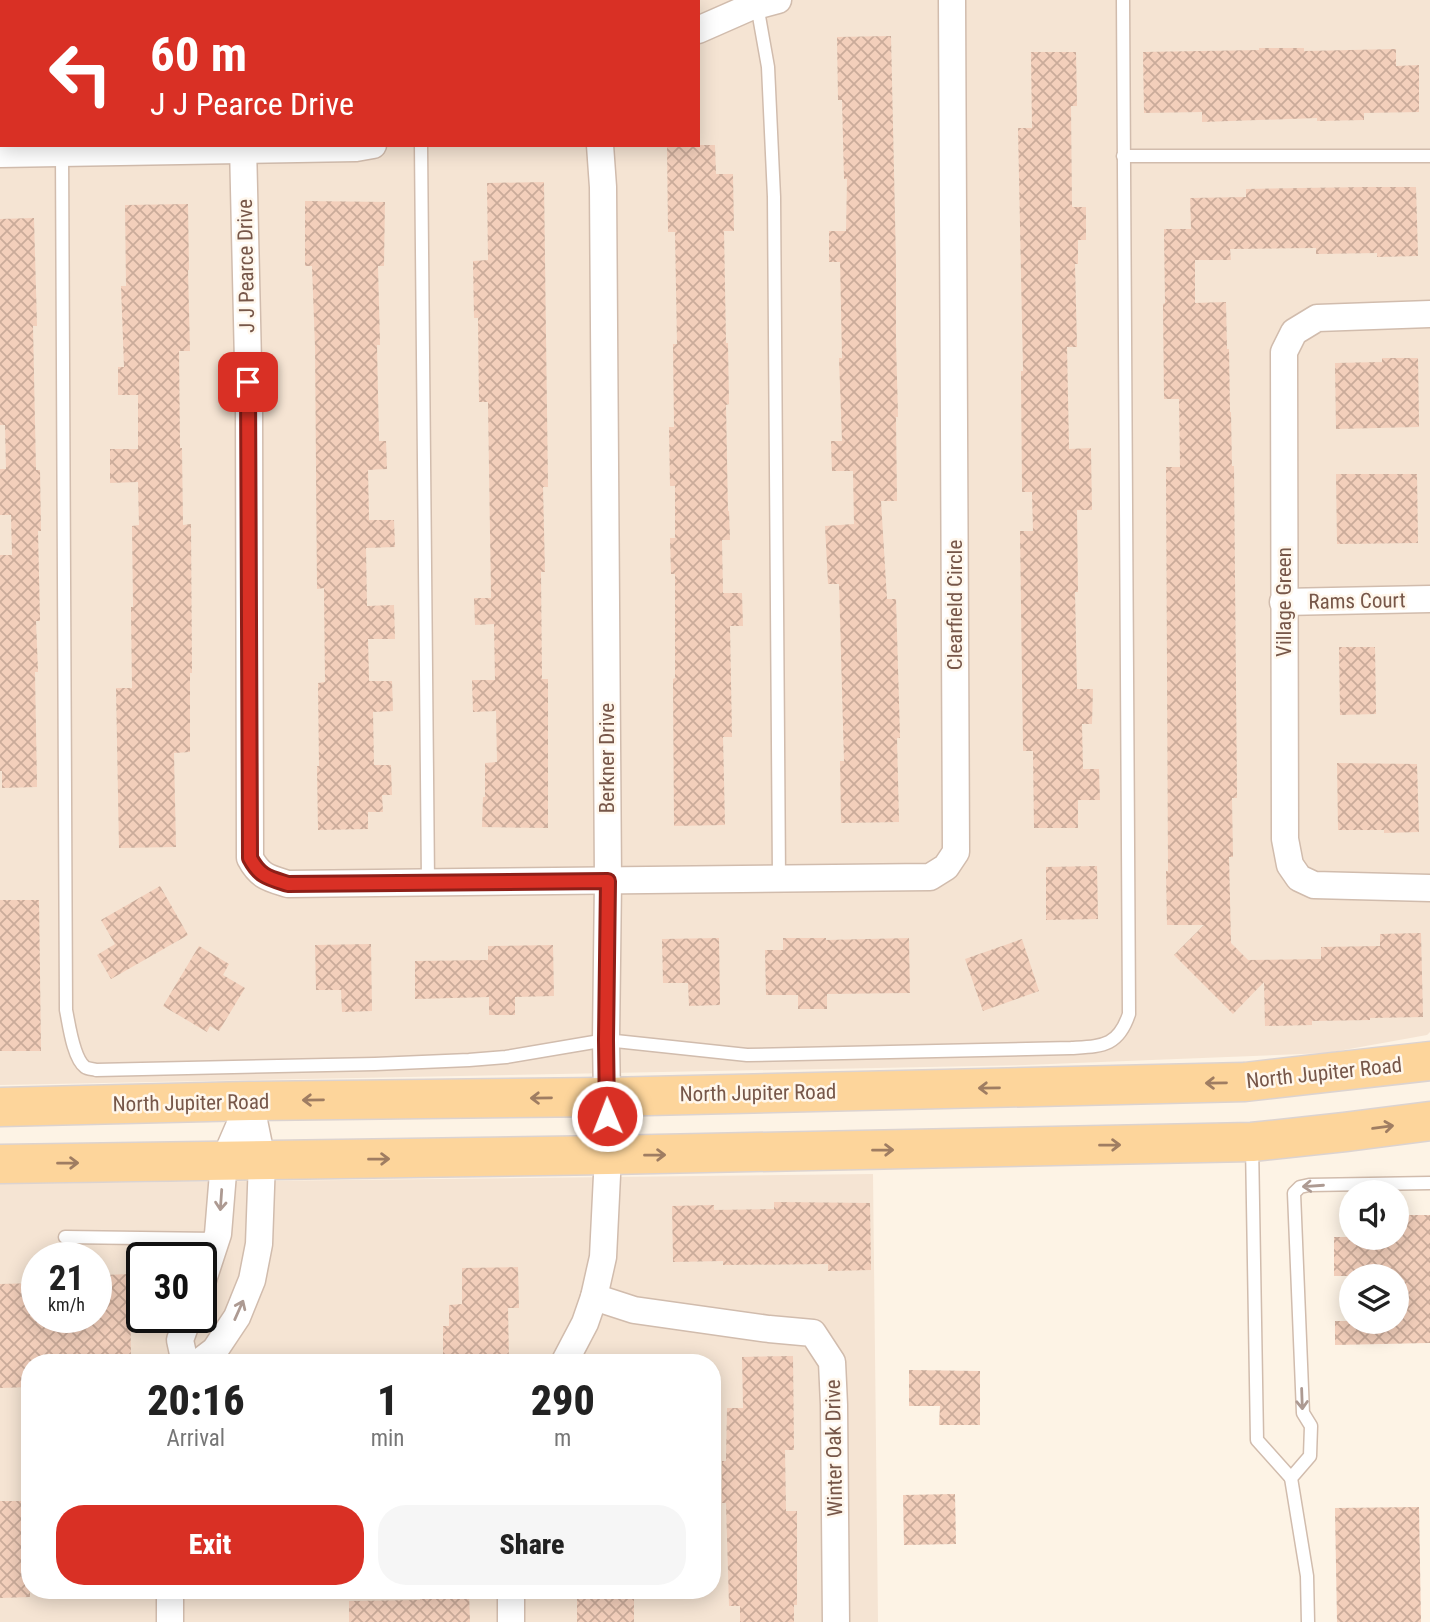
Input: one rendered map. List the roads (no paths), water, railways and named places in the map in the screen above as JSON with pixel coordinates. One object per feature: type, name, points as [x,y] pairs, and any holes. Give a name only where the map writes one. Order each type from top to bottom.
[{"type":"main road","name":"North Jupiter Road","points":[[0,1107],[606,1097],[1245,1082],[1430,1061]]},
{"type":"main road","points":[[0,1164],[1252,1142],[1430,1121]]},
{"type":"street","name":"Clearfield Circle","points":[[608,881],[930,877],[946,867],[956,852],[952,0]]},
{"type":"street","points":[[700,29],[764,2]]},
{"type":"street","points":[[0,154],[62,149],[362,147]]},
{"type":"street","name":"Berkner Drive","points":[[569,1354],[585,1323],[603,1257],[608,1155],[603,201],[600,147]]},
{"type":"street","name":"J J Pearce Drive","points":[[243,148],[249,407],[250,858],[257,871],[268,878],[288,884],[608,881]]},
{"type":"street","name":"Village Green","points":[[1430,314],[1317,318],[1294,332],[1283,352],[1285,839],[1290,865],[1299,878],[1314,885],[1430,888]]},
{"type":"street","name":"Rams Court","points":[[1283,602],[1430,599]]},
{"type":"street","points":[[210,1354],[237,1317],[252,1280],[259,1244],[262,1160],[250,1101]]},
{"type":"street","points":[[215,1242],[222,1201],[224,1161],[250,1101]]},
{"type":"street","name":"Winter Oak Drive","points":[[594,1297],[634,1310],[813,1333],[832,1362],[836,1622]]},
{"type":"street","points":[[183,1333],[180,1340],[183,1354]]},
{"type":"street","points":[[170,1599],[170,1622]]},
{"type":"street","points":[[511,1599],[511,1622]]},
{"type":"lane","points":[[62,149],[66,1010],[78,1058],[85,1067],[96,1070],[374,1064],[506,1057],[606,1040],[747,1055],[1071,1048],[1105,1044],[1121,1033],[1129,1014],[1123,0]]},
{"type":"lane","points":[[764,2],[774,197],[779,878]]},
{"type":"lane","points":[[421,147],[428,882]]},
{"type":"lane","points":[[1123,156],[1430,156]]},
{"type":"lane","points":[[1252,1142],[1257,1440],[1291,1478],[1307,1576],[1308,1622]]},
{"type":"lane","points":[[1291,1478],[1310,1456],[1311,1426],[1303,1413],[1294,1193],[1300,1187],[1309,1185],[1430,1183]]},
{"type":"lane","points":[[65,1237],[216,1239]]}]
